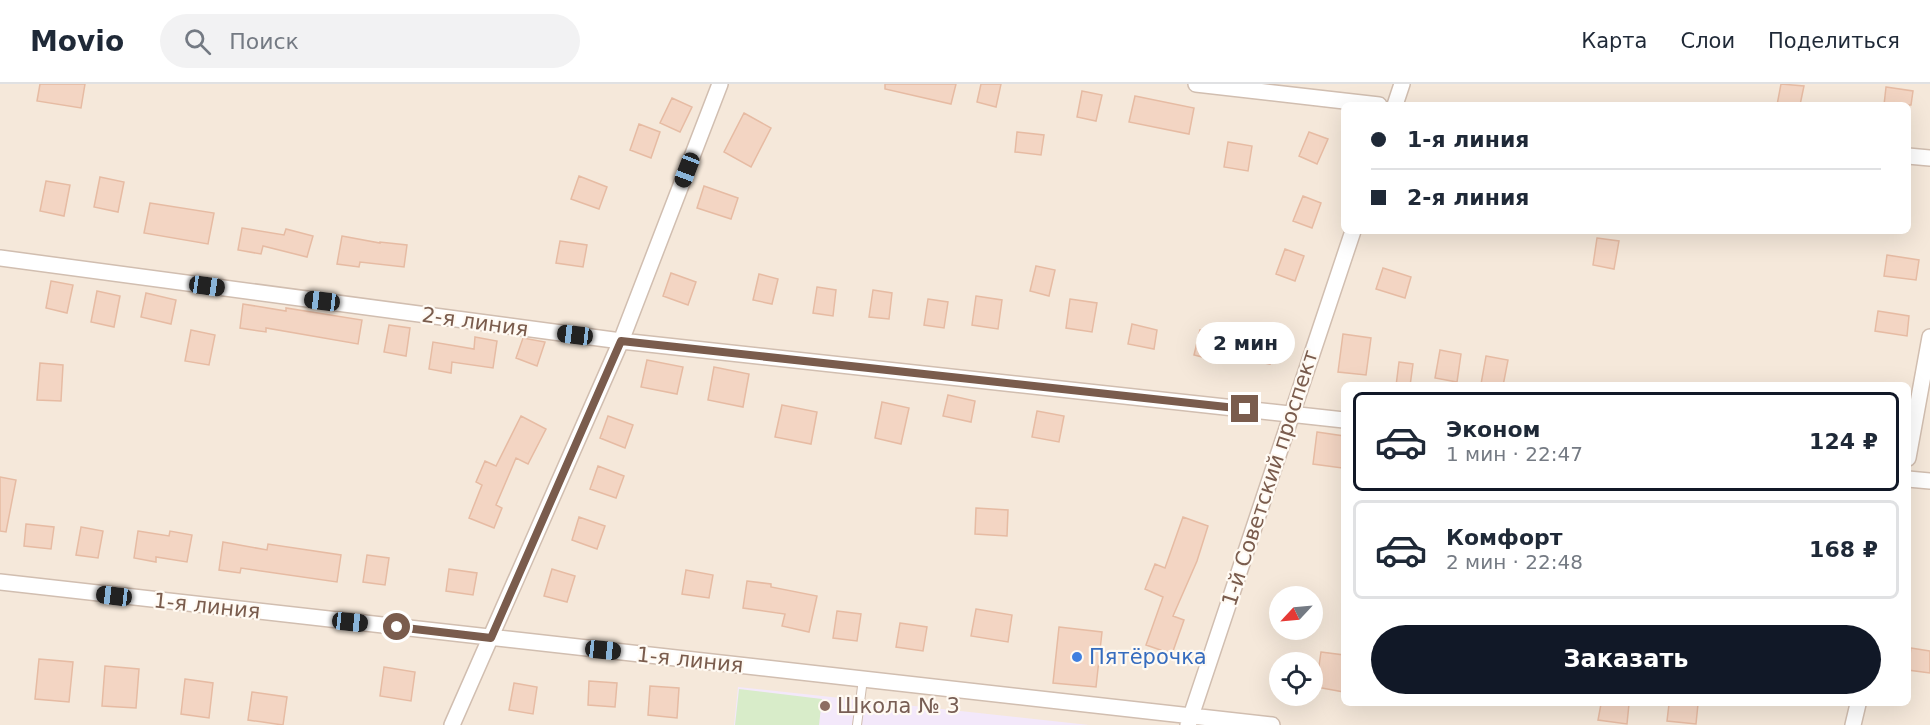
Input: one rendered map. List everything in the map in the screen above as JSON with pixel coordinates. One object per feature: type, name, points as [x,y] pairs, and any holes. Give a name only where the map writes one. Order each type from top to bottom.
[{"type":"street","points":[[452,725],[621,341],[720,84]]},
{"type":"street","points":[[1196,84],[1353,102]]},
{"type":"street","points":[[1396,102],[1402,84]]},
{"type":"street","points":[[1911,156],[1930,158]]},
{"type":"street","name":"1-й Советский проспект","points":[[1190,720],[1352,234]]},
{"type":"street","name":"2-я линия","points":[[0,258],[621,341],[1341,420]]},
{"type":"street","points":[[1911,442],[1930,338]]},
{"type":"street","points":[[1911,479],[1930,482]]},
{"type":"street","name":"1-я линия","points":[[0,582],[862,679],[1190,720],[1272,725]]},
{"type":"street","points":[[1853,725],[1858,706]]},
{"type":"lane","points":[[857,725],[862,679]]},
{"type":"shaded area","points":[[0,84],[1930,84],[1930,725],[0,725]]},
{"type":"shaded area","name":"Школа № 3","points":[[738,687],[1089,725],[734,725]]},
{"type":"green space","points":[[739,689],[822,699],[819,725],[735,725]]},
{"type":"building","points":[[40,84],[85,84],[81,108],[37,101]]},
{"type":"building","points":[[885,84],[956,84],[951,104],[885,89]]},
{"type":"building","points":[[981,84],[1001,84],[996,107],[977,102]]},
{"type":"building","points":[[1781,84],[1804,86],[1801,102],[1778,102]]},
{"type":"building","points":[[1886,87],[1913,91],[1911,105],[1911,102],[1884,102]]},
{"type":"building","points":[[1082,91],[1102,95],[1096,121],[1077,117]]},
{"type":"building","points":[[1135,96],[1194,108],[1189,134],[1129,122]]},
{"type":"building","points":[[672,98],[692,107],[680,132],[660,123]]},
{"type":"building","points":[[744,113],[771,128],[751,167],[724,152]]},
{"type":"building","points":[[639,124],[660,132],[651,158],[630,150]]},
{"type":"building","points":[[1017,132],[1044,135],[1041,155],[1015,152]]},
{"type":"building","points":[[1309,132],[1328,139],[1317,164],[1299,156]]},
{"type":"building","points":[[1228,142],[1252,146],[1248,171],[1224,167]]},
{"type":"building","points":[[579,176],[607,187],[599,209],[571,199]]},
{"type":"building","points":[[100,177],[124,182],[118,212],[94,207]]},
{"type":"building","points":[[46,181],[70,185],[64,216],[40,211]]},
{"type":"building","points":[[704,186],[738,198],[731,219],[697,208]]},
{"type":"building","points":[[1303,196],[1321,203],[1312,228],[1293,221]]},
{"type":"building","points":[[150,203],[214,213],[208,244],[144,233]]},
{"type":"building","points":[[242,228],[284,235],[286,229],[313,236],[307,257],[263,246],[261,254],[238,250]]},
{"type":"building","points":[[342,236],[407,245],[404,267],[360,262],[359,267],[337,264]]},
{"type":"building","points":[[1597,238],[1619,241],[1614,269],[1593,265]]},
{"type":"building","points":[[560,241],[587,245],[583,267],[556,263]]},
{"type":"building","points":[[1285,249],[1304,256],[1295,281],[1276,274]]},
{"type":"building","points":[[1887,255],[1919,260],[1916,280],[1884,276]]},
{"type":"building","points":[[1036,266],[1055,270],[1049,296],[1030,291]]},
{"type":"building","points":[[1383,268],[1411,277],[1405,298],[1376,289]]},
{"type":"building","points":[[671,273],[696,282],[688,305],[663,296]]},
{"type":"building","points":[[759,274],[778,279],[772,304],[753,300]]},
{"type":"building","points":[[51,281],[73,285],[67,313],[46,308]]},
{"type":"building","points":[[817,287],[836,290],[833,316],[813,313]]},
{"type":"building","points":[[873,290],[892,293],[889,319],[869,317]]},
{"type":"building","points":[[97,291],[120,296],[114,327],[91,322]]},
{"type":"building","points":[[146,293],[176,300],[171,324],[141,317]]},
{"type":"building","points":[[976,296],[1002,300],[998,329],[972,325]]},
{"type":"building","points":[[928,299],[948,302],[944,328],[924,325]]},
{"type":"building","points":[[1070,299],[1097,303],[1092,332],[1066,328]]},
{"type":"building","points":[[243,304],[362,320],[358,344],[266,328],[266,332],[240,328]]},
{"type":"building","points":[[1878,311],[1909,316],[1907,336],[1875,331]]},
{"type":"building","points":[[1132,324],[1157,330],[1154,349],[1128,344]]},
{"type":"building","points":[[389,325],[410,328],[406,356],[384,352]]},
{"type":"building","points":[[191,330],[215,335],[209,365],[185,361]]},
{"type":"building","points":[[1200,330],[1220,334],[1214,360],[1194,355]]},
{"type":"building","points":[[1343,334],[1371,338],[1366,375],[1338,372]]},
{"type":"building","points":[[475,337],[497,341],[493,368],[452,362],[451,373],[429,369],[433,342],[474,349]]},
{"type":"building","points":[[523,338],[545,342],[537,366],[516,358]]},
{"type":"building","points":[[1248,340],[1274,345],[1270,364],[1244,359]]},
{"type":"building","points":[[1440,350],[1461,354],[1457,382],[1435,378]]},
{"type":"building","points":[[1486,356],[1508,360],[1504,382],[1481,382]]},
{"type":"building","points":[[647,360],[683,367],[677,394],[641,387]]},
{"type":"building","points":[[1399,362],[1413,364],[1411,382],[1396,382]]},
{"type":"building","points":[[40,363],[63,365],[61,401],[37,400]]},
{"type":"building","points":[[714,367],[749,374],[743,407],[708,400]]},
{"type":"building","points":[[948,395],[975,401],[971,422],[943,416]]},
{"type":"building","points":[[882,402],[909,408],[901,444],[875,438]]},
{"type":"building","points":[[782,405],[817,412],[811,444],[775,437]]},
{"type":"building","points":[[1037,411],[1064,416],[1059,442],[1032,437]]},
{"type":"building","points":[[521,416],[546,429],[528,464],[516,458],[496,505],[502,508],[494,528],[469,518],[482,485],[476,482],[485,461],[496,466]]},
{"type":"building","points":[[608,416],[633,425],[625,448],[600,438]]},
{"type":"building","points":[[1317,432],[1341,436],[1341,468],[1313,464]]},
{"type":"building","points":[[598,466],[624,476],[616,498],[590,489]]},
{"type":"building","points":[[0,477],[16,480],[6,532],[0,531]]},
{"type":"building","points":[[976,508],[1008,510],[1007,536],[975,534]]},
{"type":"building","points":[[579,517],[605,526],[597,549],[572,540]]},
{"type":"building","points":[[1183,517],[1208,526],[1197,561],[1173,616],[1184,620],[1172,654],[1146,645],[1163,597],[1145,589],[1155,564],[1165,568]]},
{"type":"building","points":[[26,524],[54,527],[51,549],[24,546]]},
{"type":"building","points":[[81,527],[103,531],[98,558],[76,555]]},
{"type":"building","points":[[138,531],[169,536],[170,531],[192,535],[187,562],[156,557],[156,562],[134,558]]},
{"type":"building","points":[[223,542],[267,550],[268,544],[341,555],[337,582],[241,568],[240,573],[219,570]]},
{"type":"building","points":[[367,555],[389,558],[385,585],[363,582]]},
{"type":"building","points":[[449,569],[477,573],[473,595],[446,591]]},
{"type":"building","points":[[552,569],[575,576],[567,602],[544,596]]},
{"type":"building","points":[[686,570],[713,575],[709,598],[682,594]]},
{"type":"building","points":[[747,581],[771,584],[771,587],[817,596],[809,632],[782,626],[785,614],[743,608]]},
{"type":"building","points":[[976,609],[1012,615],[1008,642],[971,636]]},
{"type":"building","points":[[837,611],[861,614],[857,641],[833,638]]},
{"type":"building","points":[[900,623],[927,627],[923,651],[896,647]]},
{"type":"building","name":"Пятёрочка","points":[[1059,627],[1102,632],[1096,687],[1053,683]]},
{"type":"building","points":[[1911,648],[1930,651],[1930,673],[1911,670]]},
{"type":"building","points":[[1323,652],[1341,655],[1341,691],[1323,688]]},
{"type":"building","points":[[39,659],[73,662],[69,702],[35,699]]},
{"type":"building","points":[[105,666],[139,669],[136,708],[102,706]]},
{"type":"building","points":[[384,667],[415,672],[411,701],[380,696]]},
{"type":"building","points":[[185,679],[213,683],[209,718],[181,714]]},
{"type":"building","points":[[589,681],[617,683],[615,707],[588,705]]},
{"type":"building","points":[[514,683],[537,687],[533,714],[509,710]]},
{"type":"building","points":[[650,686],[679,688],[677,718],[648,715]]},
{"type":"building","points":[[252,692],[287,697],[283,725],[248,720]]},
{"type":"building","points":[[1601,706],[1629,706],[1627,724],[1598,720]]},
{"type":"building","points":[[1669,706],[1698,706],[1696,724],[1667,721]]},
{"type":"place","name":"Пятёрочка","points":[[1077,657]]},
{"type":"place","name":"Школа № 3","points":[[825,706]]},
{"type":"route","points":[[397,627],[491,638],[621,341],[1245,409]]}]
